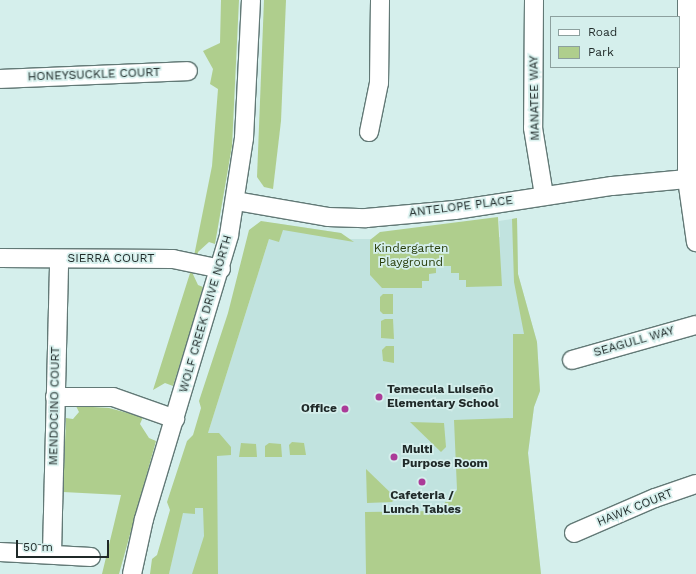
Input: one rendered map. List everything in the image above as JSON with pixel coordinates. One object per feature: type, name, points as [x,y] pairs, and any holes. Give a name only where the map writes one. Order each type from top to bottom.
[{"type":"street","name":"WOLF CREEK DRIVE NORTH","points":[[132,574],[144,519],[221,269],[236,201],[249,77],[251,0]]},
{"type":"street","points":[[369,132],[379,83],[380,0]]},
{"type":"street","name":"MANATEE WAY","points":[[534,0],[533,128],[544,195]]},
{"type":"street","points":[[690,9],[687,179],[696,242]]},
{"type":"street","name":"HONEYSUCKLE COURT","points":[[0,79],[188,71]]},
{"type":"street","name":"ANTELOPE PLACE","points":[[236,201],[328,217],[366,218],[455,210],[544,195],[687,179]]},
{"type":"street","name":"SIERRA COURT","points":[[0,258],[59,259],[83,257],[173,259],[221,269]]},
{"type":"street","name":"MENDOCINO COURT","points":[[52,553],[59,259]]},
{"type":"street","name":"SEAGULL WAY","points":[[572,360],[696,325]]},
{"type":"street","points":[[56,397],[113,397],[175,419]]},
{"type":"street","name":"HAWK COURT","points":[[574,533],[655,498],[696,484]]},
{"type":"street","points":[[0,552],[52,553],[91,557]]},
{"type":"shaded area","name":"Temecula Luiseño Elementary School","points":[[517,218],[518,274],[537,342],[540,391],[534,407],[528,453],[541,574],[169,574],[179,525],[274,223],[341,233],[347,239],[371,239],[380,236],[500,237],[499,221]]},
{"type":"green space","points":[[221,0],[239,0],[232,146],[215,244],[209,242],[198,252],[197,257],[194,256],[212,166],[218,89],[210,84],[213,69],[203,51],[220,43]]},
{"type":"green space","points":[[264,0],[286,0],[281,121],[273,189],[264,187],[257,177]]},
{"type":"green space","name":"Kindergarten Playground","points":[[498,217],[502,286],[466,287],[466,280],[459,280],[459,273],[451,273],[451,266],[436,266],[436,273],[429,274],[429,281],[422,281],[422,288],[382,288],[370,275],[370,240],[380,232]]},
{"type":"green space","points":[[517,218],[518,274],[537,342],[540,391],[534,407],[528,453],[541,574],[366,574],[365,512],[437,511],[457,490],[454,420],[513,418],[513,334],[524,334],[514,282],[512,219]]},
{"type":"green space","points":[[261,221],[341,233],[354,242],[283,230],[279,242],[269,239],[208,433],[219,433],[231,447],[231,455],[217,456],[218,574],[192,574],[204,536],[203,508],[195,508],[195,514],[183,513],[169,574],[150,574],[152,559],[157,555],[170,510],[167,502],[187,441],[193,435],[201,408],[199,401],[228,313],[249,230]]},
{"type":"green space","points":[[191,270],[198,285],[203,287],[173,386],[165,383],[153,390]]},
{"type":"green space","points":[[383,294],[393,294],[393,314],[383,314],[380,311],[380,297]]},
{"type":"green space","points":[[385,319],[393,319],[394,339],[381,338],[381,321]]},
{"type":"green space","points":[[386,346],[394,346],[394,363],[383,361],[382,350]]},
{"type":"green space","points":[[76,406],[109,408],[143,417],[140,424],[149,438],[156,441],[119,574],[102,574],[121,495],[63,492],[66,418],[73,419],[79,412]]},
{"type":"green space","points":[[410,422],[444,423],[446,447],[441,452]]},
{"type":"green space","points":[[292,442],[304,443],[306,455],[290,455],[289,445]]},
{"type":"green space","points":[[241,443],[256,444],[257,457],[239,457]]},
{"type":"green space","points":[[269,443],[281,444],[282,457],[265,457],[265,446]]},
{"type":"green space","points":[[366,469],[396,498],[392,502],[367,503]]},
{"type":"place","name":"Temecula Luiseño Elementary School","points":[[379,397]]},
{"type":"place","name":"Office","points":[[345,409]]},
{"type":"place","name":"Multi Purpose Room","points":[[394,457]]},
{"type":"place","name":"Cafeteria / Lunch Tables","points":[[422,482]]}]
